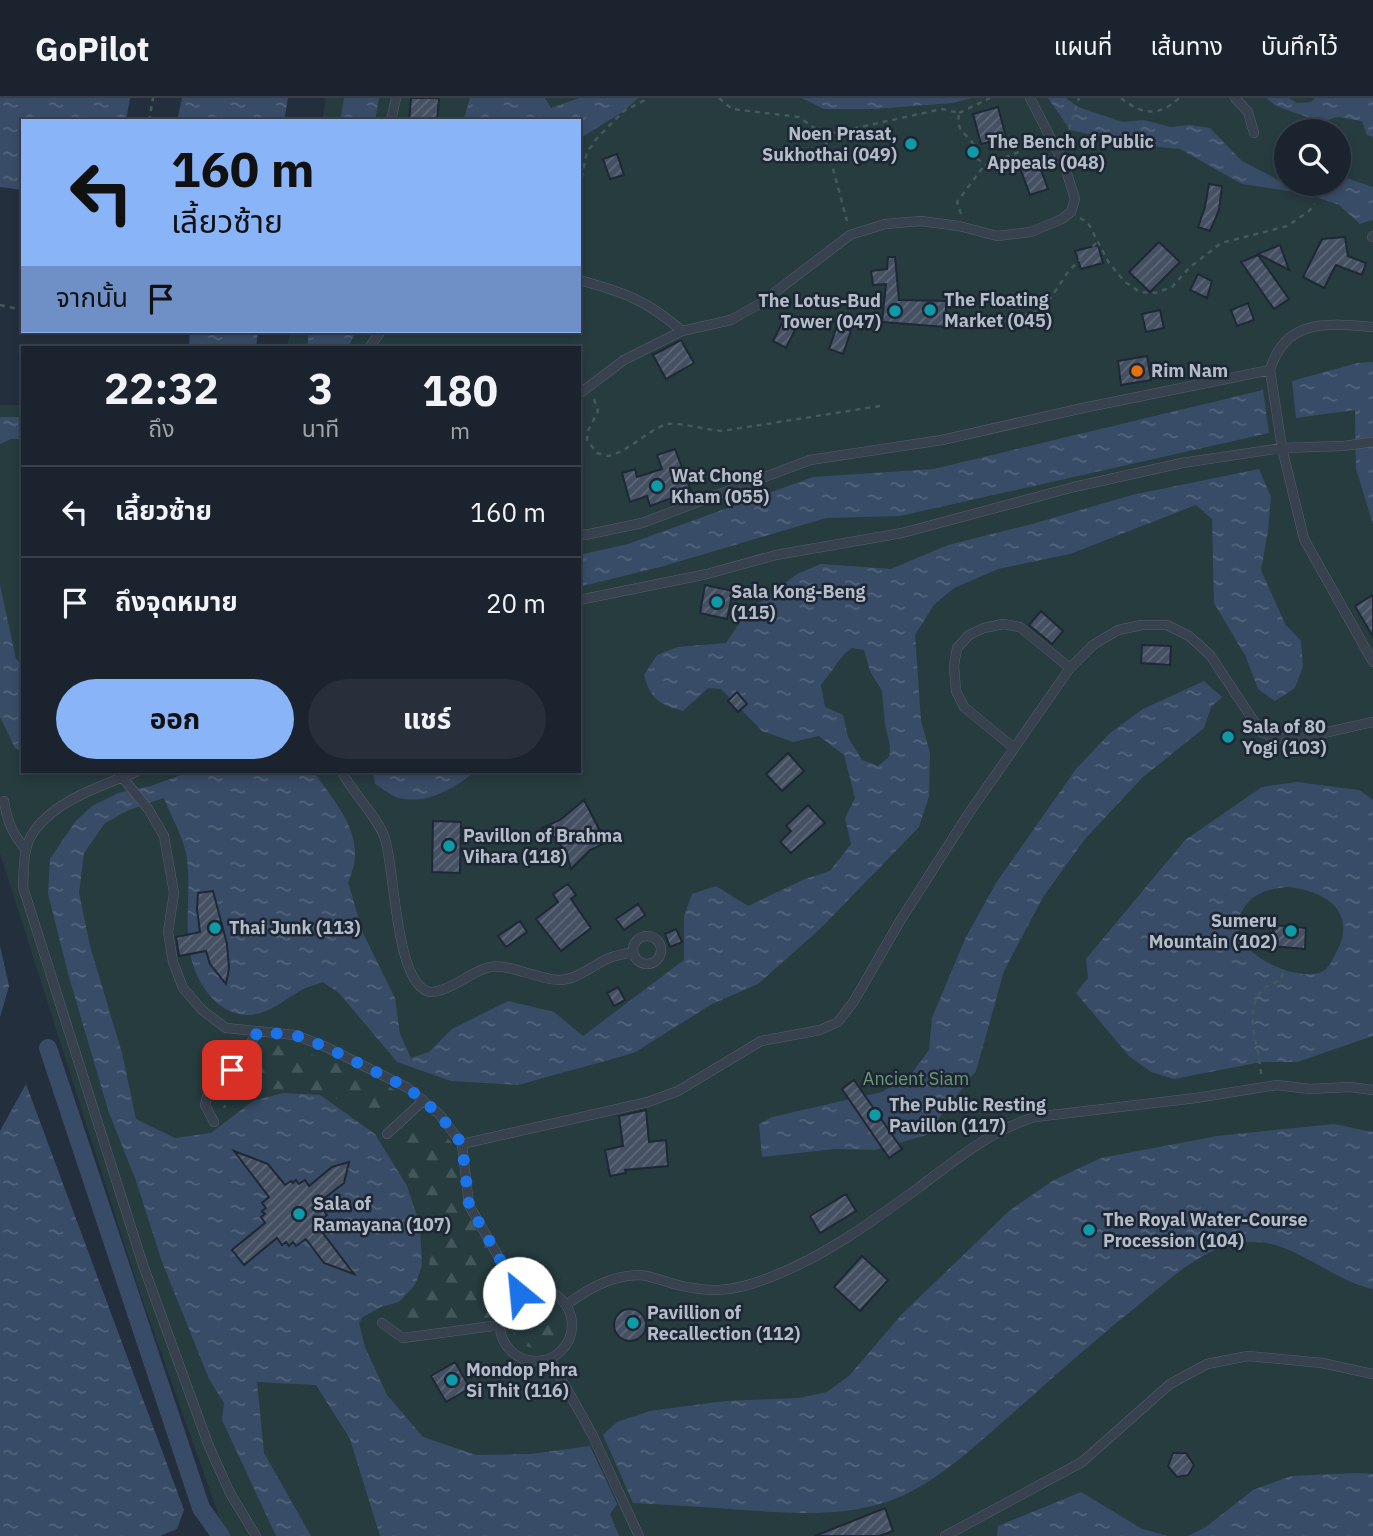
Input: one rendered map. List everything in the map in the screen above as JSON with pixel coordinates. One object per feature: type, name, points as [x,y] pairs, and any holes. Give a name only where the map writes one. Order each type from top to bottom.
[{"type":"lane","points":[[391,119],[396,98]]},
{"type":"lane","points":[[581,392],[624,360],[682,331],[731,320],[761,303],[850,235],[885,224],[920,221],[997,236],[1031,232],[1062,219],[1071,212],[1075,200],[1064,163],[1030,98]]},
{"type":"lane","points":[[1235,98],[1248,112],[1254,133]]},
{"type":"lane","points":[[581,280],[621,292],[659,310],[682,331]]},
{"type":"lane","points":[[1373,327],[1334,324],[1309,327],[1295,333],[1276,351],[1270,370],[1282,448],[1304,539],[1373,662]]},
{"type":"lane","points":[[581,535],[642,523],[810,460],[942,440],[1270,370]]},
{"type":"lane","points":[[581,600],[707,574],[776,555],[902,533],[1074,487],[1182,463],[1282,448],[1373,442]]},
{"type":"lane","points":[[1014,748],[964,707],[956,691],[954,666],[957,648],[969,635],[984,628],[1003,624],[1020,627],[1070,668]]},
{"type":"lane","points":[[462,1144],[648,1102],[678,1091],[761,1041],[820,1030],[838,1022],[854,1001],[900,921],[962,824],[1070,668],[1093,645],[1118,630],[1142,625],[1167,625],[1189,636],[1210,655],[1261,732],[1276,738],[1297,739],[1373,722]]},
{"type":"lane","points":[[343,773],[385,838],[398,927],[410,972],[424,990],[440,991],[491,966],[559,980],[579,974],[610,957],[633,952]]},
{"type":"lane","points":[[256,1536],[230,1493],[208,1444],[143,1265],[23,887],[26,850],[30,838],[41,823],[65,803],[121,774],[149,810],[164,836],[174,893],[168,932],[173,961],[183,988],[202,1010],[226,1028],[295,1035],[326,1047],[408,1088],[439,1114],[462,1144],[469,1205],[519,1293]]},
{"type":"lane","points":[[4,801],[6,820],[26,850]]},
{"type":"lane","points":[[214,1122],[205,1105],[207,1097],[232,1070],[258,1032]]},
{"type":"lane","points":[[565,1305],[593,1286],[630,1276],[641,1275],[684,1287],[721,1292],[766,1279],[830,1249],[981,1143],[1012,1124],[1035,1117],[1196,1098],[1277,1085],[1310,1089],[1350,1087],[1373,1090]]},
{"type":"lane","points":[[387,1133],[423,1101]]},
{"type":"lane","points":[[537,1289],[552,1293],[565,1305],[571,1316],[572,1332],[567,1343],[550,1359],[533,1361],[521,1358],[502,1338],[502,1313],[507,1303],[519,1293],[537,1289]]},
{"type":"lane","points":[[382,1323],[403,1338],[500,1325]]},
{"type":"lane","points":[[945,1536],[1082,1462],[1170,1384],[1207,1364],[1248,1356],[1322,1363],[1373,1374]]},
{"type":"lane","points":[[550,1359],[592,1434],[639,1536]]},
{"type":"path","points":[[149,119],[153,98]]},
{"type":"path","points":[[581,228],[582,176],[587,152],[624,111],[649,98]]},
{"type":"path","points":[[719,98],[732,108],[799,117],[824,135],[850,235]]},
{"type":"path","points":[[824,135],[942,109],[959,113],[990,98]]},
{"type":"path","points":[[1070,131],[1079,98]]},
{"type":"path","points":[[1121,98],[1133,107],[1150,112],[1161,111],[1179,98]]},
{"type":"path","points":[[959,113],[958,123],[965,138],[974,146],[976,158],[986,165]]},
{"type":"path","points":[[966,228],[957,202],[986,165],[1051,139]]},
{"type":"path","points":[[1071,212],[1088,223],[1109,263],[1125,282],[1140,292],[1155,293],[1172,287],[1189,268],[1222,243],[1287,226],[1315,204]]},
{"type":"path","points":[[985,327],[1038,311],[1068,272],[1097,242]]},
{"type":"path","points":[[0,305],[21,310]]},
{"type":"path","points":[[588,387],[598,411],[588,431],[587,440],[597,453],[608,456],[666,425],[678,423],[703,430],[722,431],[880,406]]},
{"type":"path","points":[[1261,1062],[1253,1014],[1261,993],[1281,979],[1284,968]]},
{"type":"green space","name":"Ancient Siam","points":[[326,98],[1373,98],[1373,1536],[226,1536],[140,1293],[0,853],[0,405],[21,405],[21,773],[581,773],[581,346],[287,346],[290,333],[581,333],[581,119],[322,119]]},
{"type":"green space","points":[[265,1039],[362,1071],[410,1099],[380,1126],[324,1091],[270,1089],[234,1114],[220,1112]]},
{"type":"green space","points":[[419,1122],[444,1135],[455,1147],[459,1158],[464,1201],[511,1289],[488,1318],[400,1327],[384,1310],[415,1296],[429,1274],[431,1225],[394,1144]]},
{"type":"green space","points":[[535,1302],[551,1309],[558,1325],[551,1341],[535,1348],[519,1341],[512,1325],[519,1309]]},
{"type":"water","points":[[0,98],[130,98],[126,119],[21,119],[21,190],[0,187]]},
{"type":"water","points":[[182,98],[288,98],[284,119],[177,119]]},
{"type":"water","points":[[344,98],[379,98],[375,119],[340,119]]},
{"type":"water","points":[[470,98],[545,98],[551,108],[579,98],[638,98],[624,111],[581,138],[581,119],[464,119]]},
{"type":"water","points":[[802,98],[972,98],[952,103],[875,109],[824,109]]},
{"type":"water","points":[[1048,98],[1066,98],[1078,107],[1123,122],[1144,120],[1171,127],[1190,125],[1210,128],[1242,161],[1274,178],[1274,189],[1242,184],[1180,149],[1139,145],[1070,130]]},
{"type":"water","points":[[1266,98],[1289,98],[1297,103],[1311,102],[1315,98],[1373,98],[1373,137],[1367,135],[1362,121],[1338,117],[1313,119],[1276,106]]},
{"type":"water","points":[[1351,180],[1373,187],[1373,220],[1360,224],[1339,205],[1314,196],[1351,196]]},
{"type":"water","points":[[190,333],[258,333],[256,346],[189,346]]},
{"type":"water","points":[[309,333],[355,333],[349,346],[307,346]]},
{"type":"water","points":[[1373,362],[1373,524],[1356,469],[1355,410],[1296,418],[1292,381],[1357,363]]},
{"type":"water","points":[[1263,390],[1269,433],[900,516],[826,518],[664,566],[581,587],[581,555],[628,544],[813,477],[934,469]]},
{"type":"water","points":[[0,417],[21,417],[21,439],[11,439],[0,444]]},
{"type":"water","points":[[1259,469],[1271,497],[1261,570],[1285,624],[1301,641],[1303,666],[1295,688],[1275,701],[1258,689],[1246,657],[1214,603],[1212,519],[1196,505],[1070,554],[998,569],[954,588],[934,605],[915,635],[921,721],[930,753],[929,796],[919,827],[820,929],[758,984],[712,1004],[634,1053],[518,1085],[451,1081],[397,1062],[339,993],[323,982],[301,990],[260,1013],[245,1015],[231,1012],[212,998],[200,981],[193,964],[189,946],[186,853],[164,798],[129,810],[105,823],[84,853],[79,893],[90,946],[122,1053],[136,1119],[175,1138],[211,1133],[253,1101],[283,1093],[320,1095],[375,1134],[407,1186],[420,1225],[422,1266],[415,1285],[399,1302],[381,1307],[363,1317],[359,1323],[365,1347],[387,1395],[423,1437],[476,1455],[531,1454],[590,1446],[617,1504],[610,1514],[619,1536],[380,1536],[350,1439],[316,1385],[257,1382],[264,1453],[311,1536],[276,1536],[222,1420],[224,1403],[209,1379],[162,1262],[136,1181],[109,1113],[69,977],[48,894],[50,859],[75,822],[92,806],[118,793],[151,786],[186,773],[315,773],[341,811],[353,837],[354,866],[348,882],[363,933],[395,998],[400,1034],[411,1058],[429,1052],[452,1029],[508,1001],[554,1012],[583,1036],[684,960],[684,916],[692,894],[716,886],[748,906],[805,879],[830,871],[851,844],[845,818],[855,798],[844,755],[819,736],[793,742],[762,731],[721,689],[708,688],[683,711],[662,703],[653,696],[644,675],[657,655],[678,647],[726,643],[746,613],[797,574],[821,564],[891,569],[948,545],[1132,495]],"holes":[[[852,648],[864,650],[870,671],[882,691],[890,746],[889,757],[878,766],[862,760],[848,737],[843,715],[825,707],[821,685],[844,654]]]},
{"type":"water","points":[[0,585],[16,659],[21,663],[21,752],[15,748],[0,717]]},
{"type":"water","points":[[1204,681],[1222,697],[1211,707],[1204,728],[1142,778],[1085,839],[1043,897],[1004,971],[976,1071],[926,1135],[875,1150],[835,1149],[762,1157],[759,1124],[772,1117],[882,1092],[912,1073],[929,1050],[932,1018],[965,939],[996,883],[1076,769],[1110,733],[1143,709]]},
{"type":"water","points":[[373,773],[474,773],[440,794],[420,799],[396,797],[375,784]]},
{"type":"water","points":[[1297,782],[1359,790],[1373,800],[1373,1036],[1297,1062],[1261,1062],[1174,1079],[1151,1072],[1129,1056],[1076,993],[1088,978],[1086,959],[1185,840],[1262,787]],"holes":[[[1280,888],[1313,892],[1333,905],[1343,924],[1337,951],[1326,969],[1316,974],[1284,970],[1268,962],[1242,940],[1238,926],[1242,911],[1256,896]]]},
{"type":"water","points":[[0,946],[9,986],[0,1017]]},
{"type":"water","points":[[26,1084],[184,1510],[177,1529],[160,1536],[0,1536],[0,1131]]},
{"type":"water","points":[[1334,1124],[1373,1132],[1373,1289],[1358,1285],[1282,1247],[1251,1242],[1220,1248],[1179,1272],[956,1462],[900,1497],[847,1511],[812,1513],[633,1503],[603,1435],[617,1422],[650,1411],[725,1401],[799,1398],[827,1392],[849,1376],[902,1314],[1010,1210],[1054,1180],[1101,1158],[1217,1136]]},
{"type":"water","points":[[1373,1474],[1373,1536],[1188,1536],[1206,1527],[1253,1490],[1291,1476]]},
{"type":"water","points":[[1081,1492],[1142,1529],[1168,1536],[997,1536],[998,1526]]},
{"type":"building","points":[[411,98],[439,98],[437,119],[409,119]]},
{"type":"building","points":[[998,107],[1006,137],[981,144],[973,114]]},
{"type":"building","points":[[617,154],[624,175],[610,179],[603,159]]},
{"type":"building","points":[[1038,162],[1048,189],[1030,195],[1020,168]]},
{"type":"building","points":[[1209,184],[1222,186],[1219,210],[1210,231],[1198,227]]},
{"type":"building","points":[[1345,237],[1348,256],[1366,263],[1362,275],[1336,265],[1324,288],[1303,277],[1322,239]]},
{"type":"building","points":[[1159,242],[1180,262],[1150,292],[1129,272]]},
{"type":"building","points":[[1098,245],[1103,263],[1081,269],[1075,251]]},
{"type":"building","points":[[1280,245],[1289,270],[1258,254]]},
{"type":"building","points":[[1258,255],[1289,299],[1274,309],[1241,262]]},
{"type":"building","points":[[888,257],[895,257],[899,300],[946,301],[946,327],[882,322],[886,284],[873,285],[871,271],[887,269]]},
{"type":"building","points":[[1198,274],[1212,281],[1207,298],[1190,290]]},
{"type":"building","points":[[1248,303],[1254,320],[1237,326],[1231,310]]},
{"type":"building","points":[[1160,310],[1164,328],[1146,332],[1142,314]]},
{"type":"building","points":[[784,319],[797,326],[786,348],[773,341]]},
{"type":"building","points":[[837,326],[851,331],[843,354],[829,349]]},
{"type":"building","points":[[681,340],[694,363],[666,379],[653,355]]},
{"type":"building","points":[[1147,356],[1151,380],[1121,385],[1118,361]]},
{"type":"building","points":[[675,449],[691,491],[650,506],[647,496],[630,502],[622,473],[635,469],[637,477],[662,469],[657,455]]},
{"type":"building","points":[[705,585],[733,591],[727,619],[700,613]]},
{"type":"building","points":[[1373,595],[1373,637],[1355,606]]},
{"type":"building","points":[[1041,611],[1063,631],[1052,644],[1029,625]]},
{"type":"building","points":[[1142,645],[1171,646],[1170,665],[1141,663]]},
{"type":"building","points":[[737,692],[747,704],[738,712],[728,701]]},
{"type":"building","points":[[788,753],[804,771],[782,791],[766,774]]},
{"type":"building","points":[[584,800],[599,829],[613,839],[590,850],[571,869],[566,852],[555,838],[542,828],[560,820]]},
{"type":"building","points":[[808,805],[825,823],[791,853],[780,842],[791,831],[786,826]]},
{"type":"building","points":[[433,821],[461,822],[460,873],[432,872]]},
{"type":"building","points":[[568,884],[576,895],[571,899],[591,928],[561,951],[536,919],[558,902],[553,894]]},
{"type":"building","points":[[213,891],[227,944],[229,969],[226,984],[210,964],[206,951],[179,956],[176,937],[200,932],[198,893]]},
{"type":"building","points":[[638,904],[645,915],[624,930],[616,919]]},
{"type":"building","points":[[520,921],[527,932],[506,947],[498,936]]},
{"type":"building","points":[[1274,925],[1306,928],[1305,949],[1272,946]]},
{"type":"building","points":[[676,929],[682,942],[670,947],[665,934]]},
{"type":"building","points":[[618,987],[625,1000],[614,1006],[607,993]]},
{"type":"building","points":[[854,1080],[902,1149],[889,1158],[842,1089]]},
{"type":"building","points":[[646,1110],[649,1142],[666,1140],[668,1166],[625,1170],[626,1173],[610,1176],[605,1150],[623,1146],[619,1116]]},
{"type":"building","points":[[234,1151],[268,1164],[285,1185],[296,1180],[299,1184],[305,1180],[309,1186],[332,1167],[349,1162],[344,1183],[321,1201],[327,1208],[324,1211],[327,1215],[323,1218],[327,1222],[319,1228],[354,1274],[324,1263],[306,1239],[296,1246],[293,1242],[289,1246],[286,1242],[282,1245],[277,1238],[244,1265],[232,1250],[265,1223],[261,1217],[266,1208],[262,1203],[269,1197]]},
{"type":"building","points":[[846,1194],[856,1211],[820,1233],[810,1216]]},
{"type":"building","points":[[862,1256],[888,1280],[860,1311],[834,1287]]},
{"type":"building","points":[[630,1309],[641,1314],[646,1325],[641,1336],[630,1341],[619,1336],[614,1325],[619,1314]]},
{"type":"building","points":[[455,1362],[470,1388],[446,1402],[431,1376]]},
{"type":"building","points":[[1173,1453],[1186,1453],[1194,1465],[1188,1475],[1177,1477],[1168,1466]]},
{"type":"building","points":[[885,1508],[893,1531],[879,1536],[815,1536]]},
{"type":"waterway","points":[[48,1048],[201,1508],[221,1536]]},
{"type":"place","name":"Noen Prasat, Sukhothai (049)","points":[[911,144]]},
{"type":"place","name":"The Bench of Public Appeals (048)","points":[[973,152]]},
{"type":"place","name":"The Floating Market (045)","points":[[930,310]]},
{"type":"place","name":"The Lotus-Bud Tower (047)","points":[[895,311]]},
{"type":"place","name":"Rim Nam","points":[[1137,371]]},
{"type":"place","name":"Wat Chong Kham (055)","points":[[657,486]]},
{"type":"place","name":"Sala Kong-Beng (115)","points":[[717,602]]},
{"type":"place","name":"Sala of 80 Yogi (103)","points":[[1228,737]]},
{"type":"place","name":"Pavillon of Brahma Vihara (118)","points":[[449,846]]},
{"type":"place","name":"Thai Junk (113)","points":[[215,928]]},
{"type":"place","name":"Sumeru Mountain (102)","points":[[1291,931]]},
{"type":"place","name":"The Public Resting Pavillon (117)","points":[[875,1115]]},
{"type":"place","name":"Sala of Ramayana (107)","points":[[299,1214]]},
{"type":"place","name":"The Royal Water-Course Procession (104)","points":[[1089,1230]]},
{"type":"place","name":"Pavillion of Recallection (112)","points":[[633,1323]]},
{"type":"place","name":"Mondop Phra Si Thit (116)","points":[[452,1380]]},
{"type":"route","points":[[232,1070],[258,1032],[295,1035],[326,1047],[408,1088],[439,1114],[462,1144],[469,1205],[519,1293]]}]
